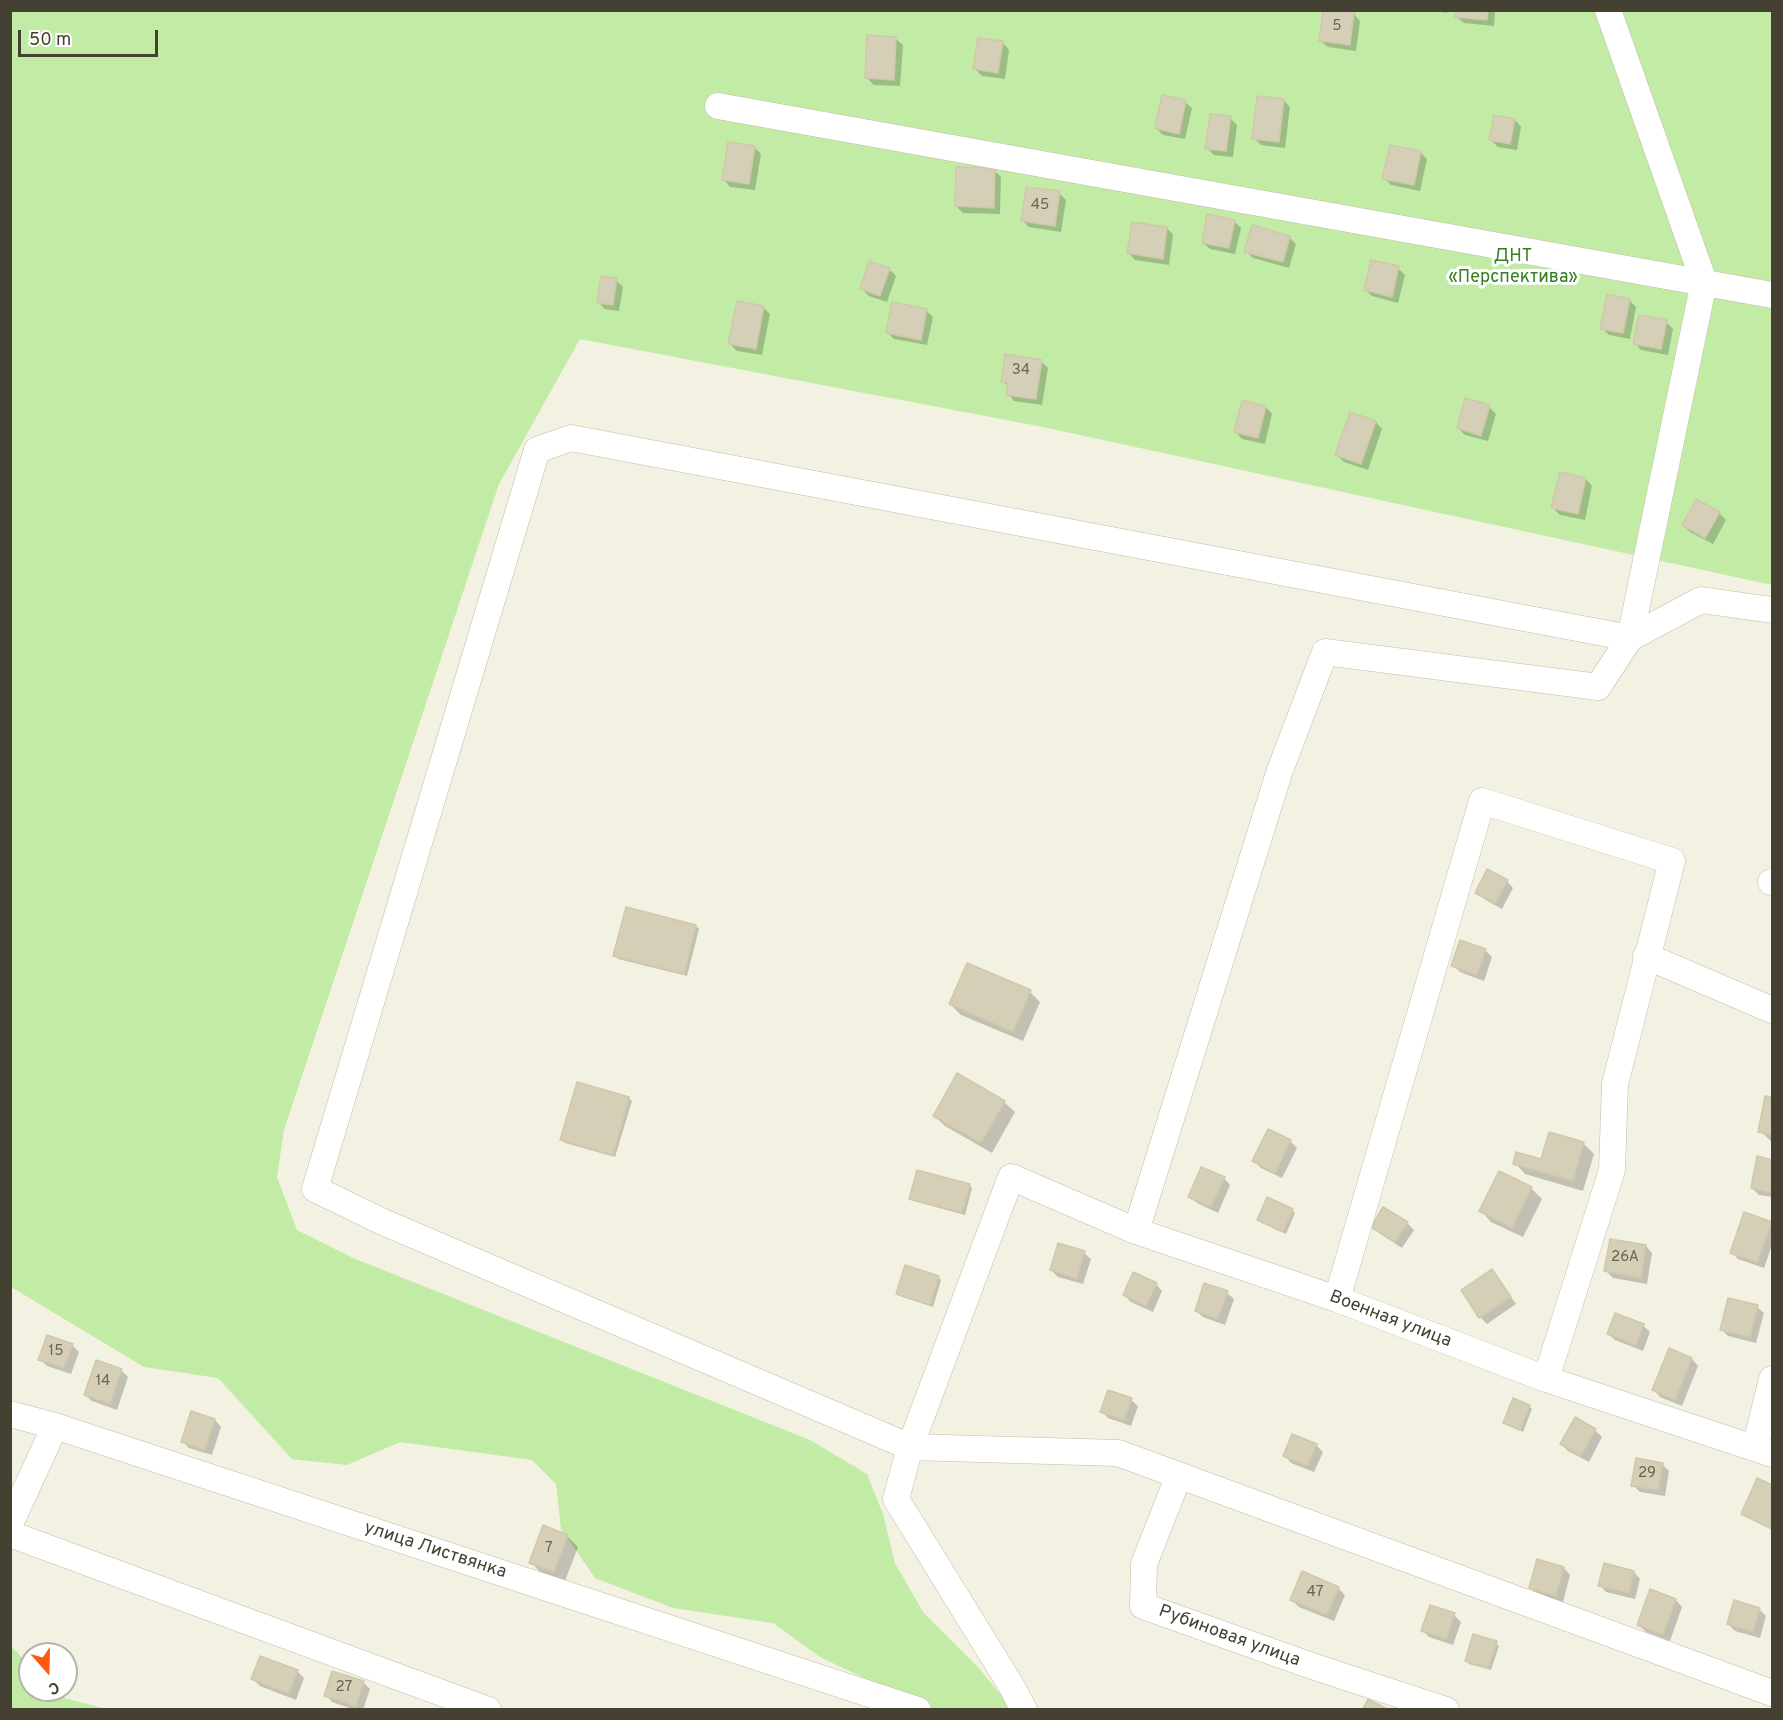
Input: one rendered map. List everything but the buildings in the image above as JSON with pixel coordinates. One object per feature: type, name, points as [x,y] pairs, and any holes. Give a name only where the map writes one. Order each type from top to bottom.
[{"type":"street","points":[[1136,1231],[1279,773],[1325,652],[1598,687],[1630,638],[1704,282],[1608,10]]},
{"type":"street","points":[[718,106],[1773,295]]},
{"type":"street","points":[[1773,610],[1701,600],[1630,638],[571,438],[537,450],[315,1190],[383,1222],[910,1447],[1118,1453],[1773,1693]]},
{"type":"street","points":[[1337,1299],[1482,801],[1672,861],[1615,1084],[1612,1170],[1546,1379]]},
{"type":"street","points":[[1646,956],[1773,1010]]},
{"type":"street","name":"Военная улица","points":[[910,1447],[1011,1177],[1136,1231],[1337,1299],[1546,1379],[1764,1451]]},
{"type":"street","points":[[1764,1451],[1773,1379]]},
{"type":"street","name":"улица Листвянка","points":[[10,1414],[55,1426],[918,1710]]},
{"type":"street","points":[[10,1524],[55,1426]]},
{"type":"street","points":[[910,1447],[896,1499],[1024,1710]]},
{"type":"street","name":"Рубиновая улица","points":[[1179,1475],[1144,1564],[1143,1606],[1312,1666],[1446,1710]]},
{"type":"street","points":[[10,1534],[488,1710]]},
{"type":"green space","name":"ДНТ «Перспектива»","points":[[10,11],[1772,11],[1772,585],[1043,427],[580,339],[499,484],[284,1130],[277,1177],[297,1230],[353,1258],[810,1440],[867,1474],[883,1514],[895,1563],[923,1612],[978,1667],[1012,1709],[929,1709],[820,1657],[773,1623],[673,1608],[595,1578],[561,1529],[556,1484],[532,1460],[400,1442],[347,1465],[292,1459],[218,1378],[144,1367],[11,1287]]},
{"type":"green space","points":[[11,1646],[18,1653],[18,1702],[78,1702],[106,1709],[11,1709]]}]
